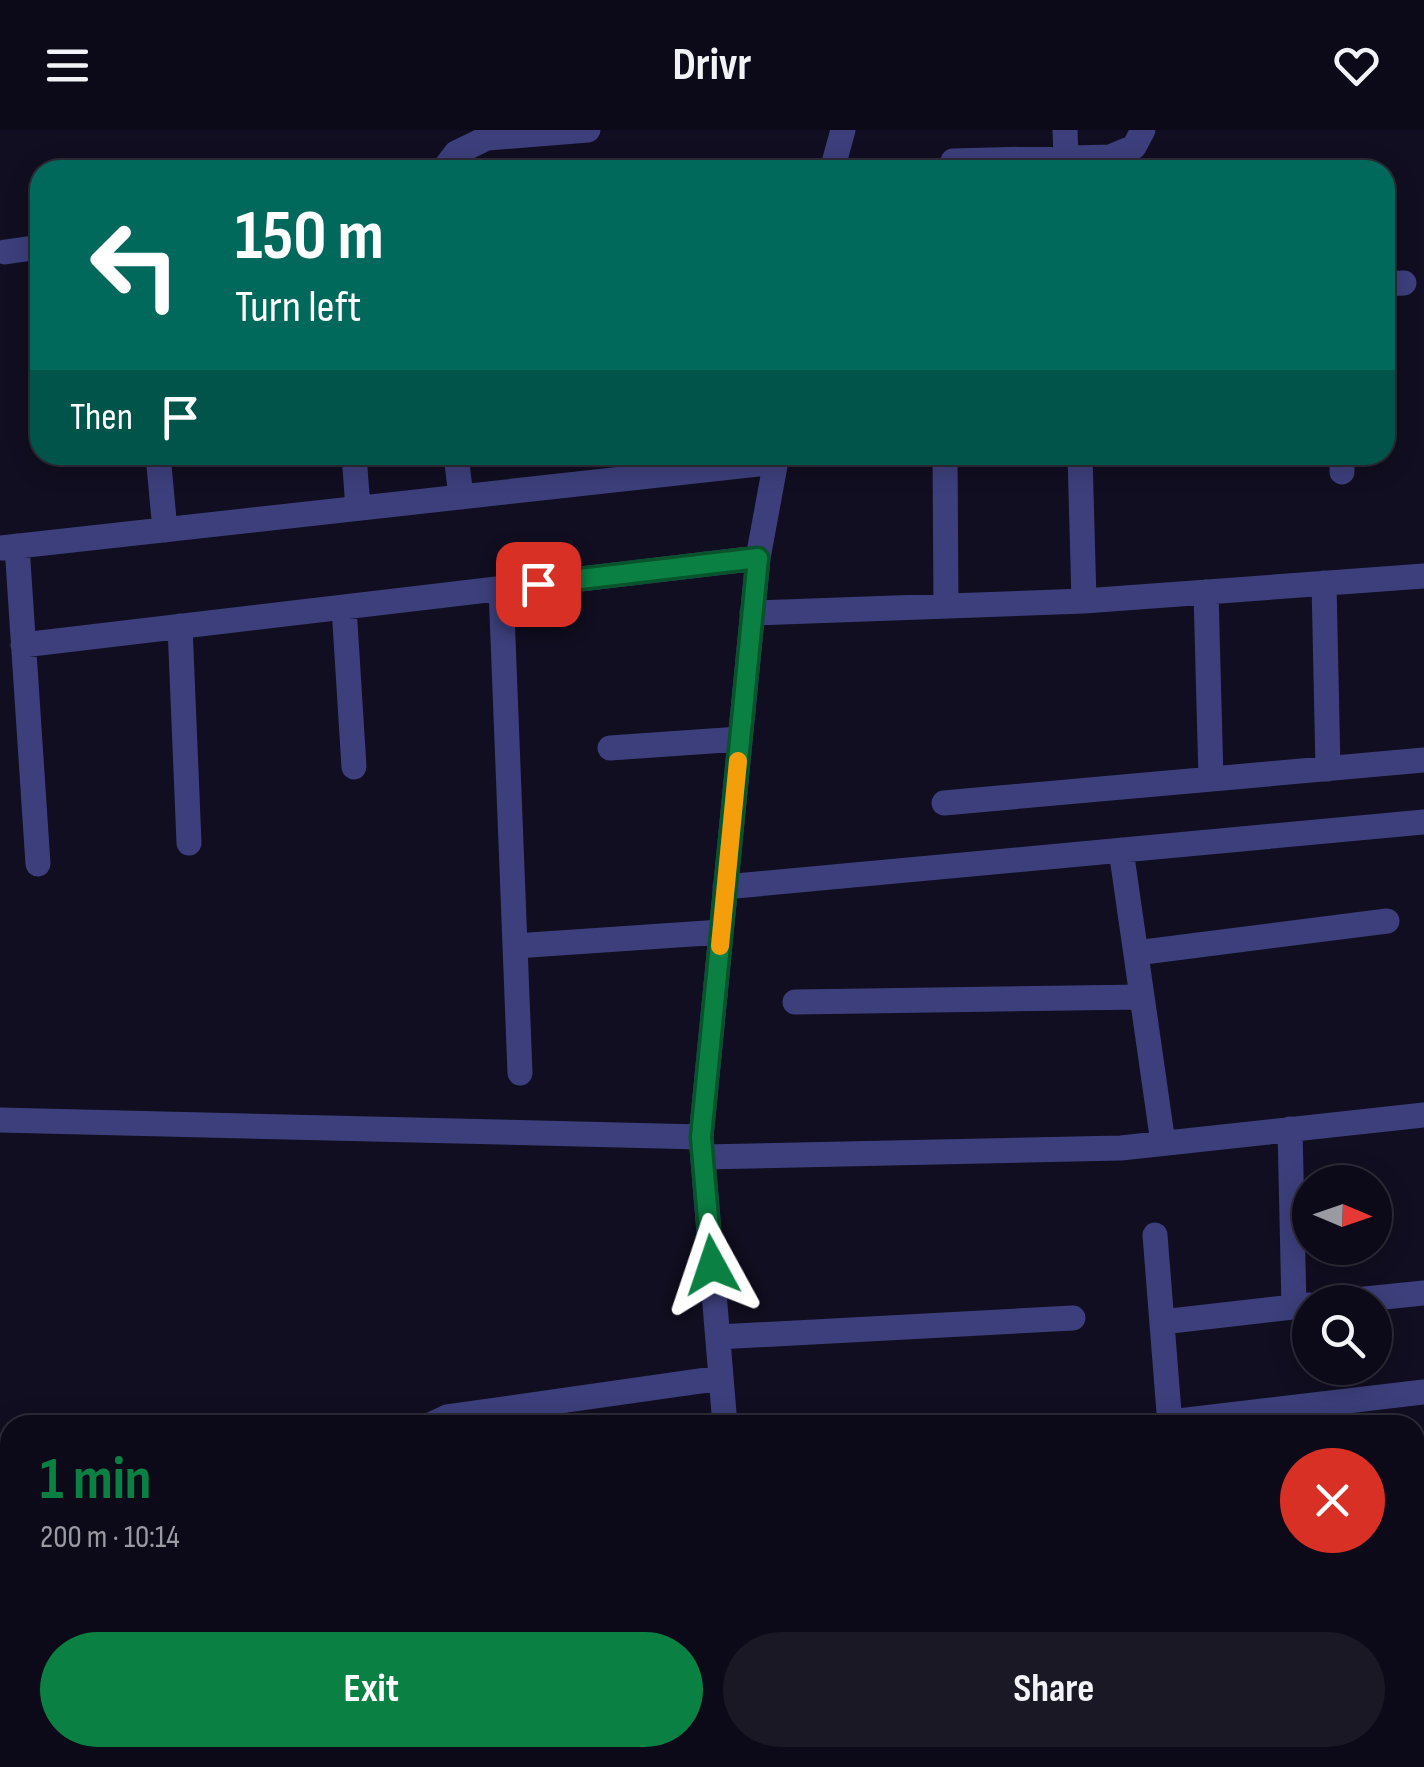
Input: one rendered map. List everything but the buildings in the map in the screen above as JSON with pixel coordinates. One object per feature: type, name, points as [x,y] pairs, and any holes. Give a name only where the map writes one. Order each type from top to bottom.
[{"type":"street","points":[[451,160],[456,153],[487,138],[588,130]]},
{"type":"street","points":[[835,160],[843,130]]},
{"type":"street","points":[[1065,130],[1066,158]]},
{"type":"street","points":[[991,160],[1110,157],[1134,147],[1143,130]]},
{"type":"street","points":[[5,252],[30,249]]},
{"type":"street","points":[[159,465],[165,530]]},
{"type":"street","points":[[355,465],[358,508]]},
{"type":"street","points":[[457,465],[460,497]]},
{"type":"street","points":[[38,864],[23,645],[8,547],[460,497],[624,467],[658,465]]},
{"type":"street","points":[[724,1415],[702,1147],[752,613],[775,465]]},
{"type":"street","points":[[946,465],[946,606]]},
{"type":"street","points":[[1080,465],[1084,601]]},
{"type":"street","points":[[23,645],[758,558]]},
{"type":"street","points":[[752,613],[1084,601],[1424,576]]},
{"type":"street","points":[[1324,583],[1328,768]]},
{"type":"street","points":[[501,588],[520,1073]]},
{"type":"street","points":[[1206,592],[1211,779]]},
{"type":"street","points":[[344,607],[354,767]]},
{"type":"street","points":[[180,626],[189,843]]},
{"type":"street","points":[[610,748],[740,739]]},
{"type":"street","points":[[944,803],[1424,760]]},
{"type":"street","points":[[725,887],[1424,822]]},
{"type":"street","points":[[1120,850],[1163,1144]]},
{"type":"street","points":[[1136,953],[1387,921]]},
{"type":"street","points":[[515,946],[721,932]]},
{"type":"street","points":[[794,1002],[1142,997]]},
{"type":"street","points":[[0,1120],[702,1147],[1121,1148],[1424,1115]]},
{"type":"street","points":[[1290,1130],[1301,1285]]},
{"type":"street","points":[[1155,1234],[1169,1415]]},
{"type":"street","points":[[1392,1296],[1424,1292]]},
{"type":"street","points":[[1162,1322],[1292,1307]]},
{"type":"street","points":[[718,1337],[1072,1318]]},
{"type":"street","points":[[461,1415],[721,1378]]},
{"type":"street","points":[[1236,1415],[1424,1392]]},
{"type":"slow traffic","points":[[720,946],[738,761]]},
{"type":"route","points":[[538,584],[758,558],[701,1137],[712,1265]]}]
